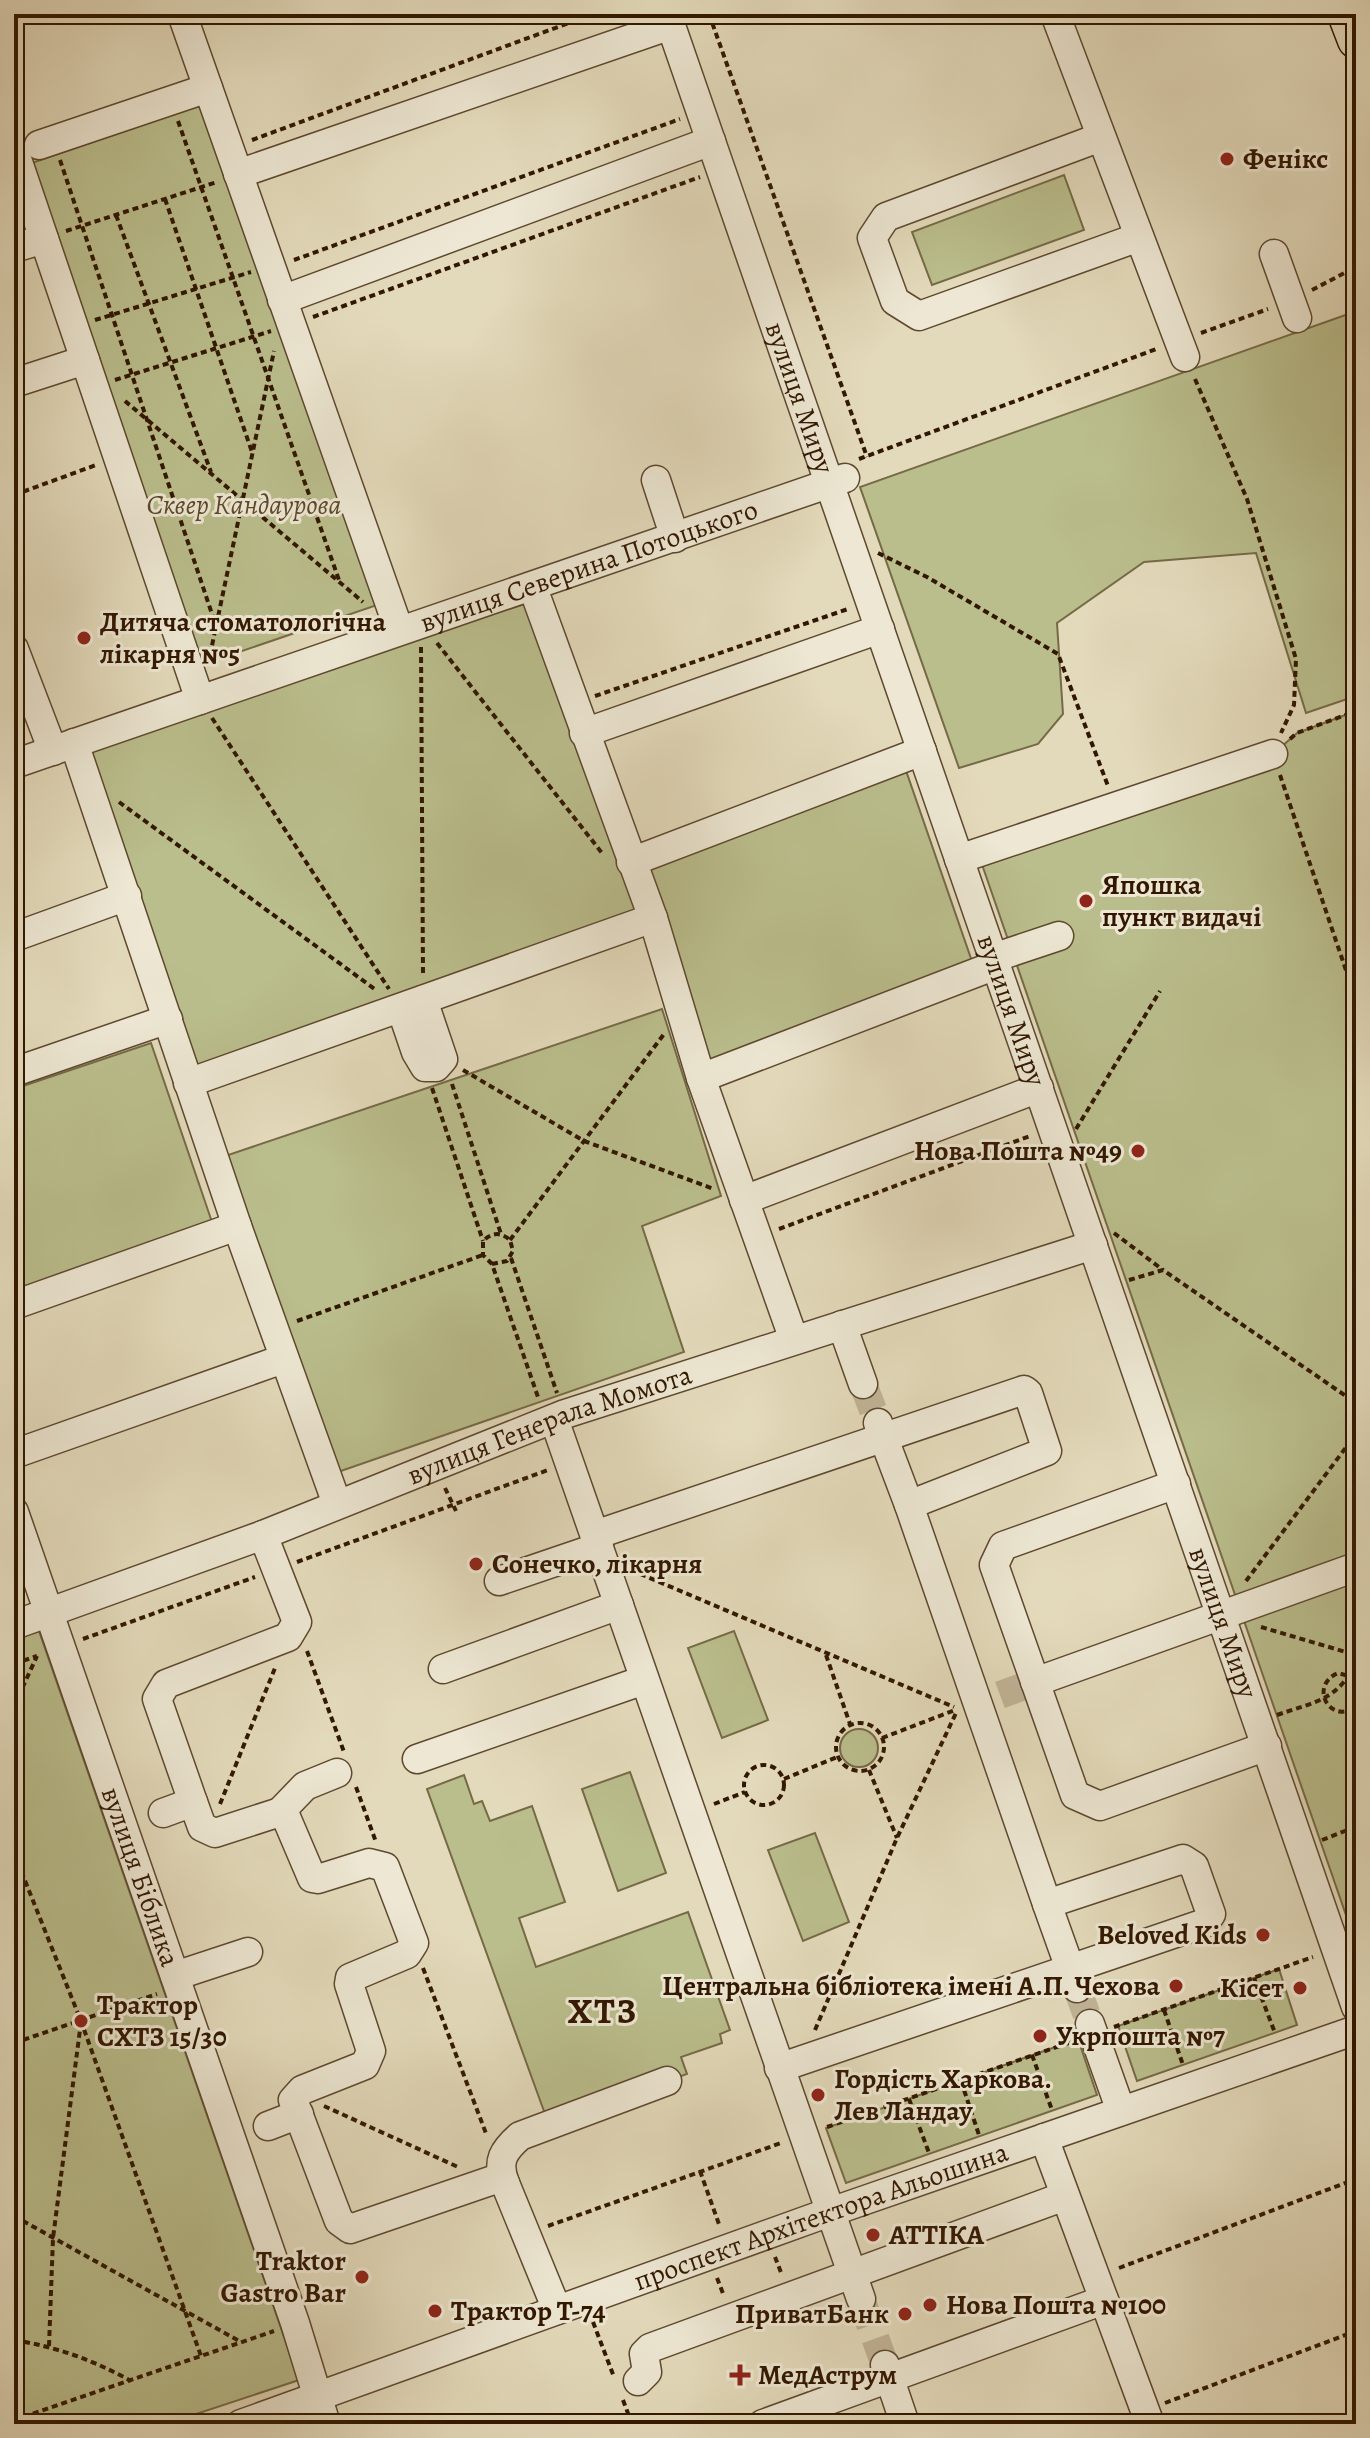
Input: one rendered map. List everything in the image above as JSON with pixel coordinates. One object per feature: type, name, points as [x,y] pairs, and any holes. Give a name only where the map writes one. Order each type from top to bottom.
[{"type":"main road","points":[[1346,14],[1356,40]]},
{"type":"street","points":[[182,14],[287,312],[410,626]]},
{"type":"street","points":[[1055,14],[1181,349]]},
{"type":"street","points":[[238,174],[669,20]]},
{"type":"street","name":"вулиця Миру","points":[[669,20],[711,141],[850,470],[851,546],[1039,1088],[1100,1236],[1176,1484],[1356,2007]]},
{"type":"street","points":[[200,700],[94,377],[44,239],[36,145],[208,88]]},
{"type":"street","points":[[1101,137],[886,217],[872,238],[895,301],[919,316],[1139,237]]},
{"type":"street","points":[[287,312],[711,141]]},
{"type":"street","points":[[14,248],[44,239]]},
{"type":"street","points":[[1274,254],[1294,309]]},
{"type":"street","points":[[14,383],[94,377]]},
{"type":"street","name":"вулиця Северина Потоцького","points":[[14,764],[410,626],[533,588],[675,538],[850,470]]},
{"type":"street","points":[[656,480],[675,538]]},
{"type":"street","points":[[533,588],[584,733],[618,859],[653,918],[701,1078],[794,1340]]},
{"type":"street","points":[[584,733],[880,629]]},
{"type":"street","points":[[14,649],[64,747],[86,778],[237,1226],[337,1504]]},
{"type":"street","points":[[618,859],[922,751]]},
{"type":"street","points":[[959,859],[1273,754]]},
{"type":"street","points":[[14,937],[127,896]]},
{"type":"street","points":[[188,1083],[653,918]]},
{"type":"street","points":[[701,1078],[1059,936]]},
{"type":"street","points":[[412,1004],[443,1049],[434,1063]]},
{"type":"street","points":[[14,1072],[168,1019]]},
{"type":"street","points":[[744,1200],[1039,1088]]},
{"type":"street","points":[[14,1305],[237,1226]]},
{"type":"street","name":"вулиця Генерала Момота","points":[[14,1625],[263,1535],[555,1418],[842,1325],[1100,1236]]},
{"type":"street","points":[[842,1325],[863,1384]]},
{"type":"street","points":[[14,1454],[283,1359]]},
{"type":"street","points":[[499,1581],[599,1547],[881,1430],[1017,1389],[1028,1393],[1048,1446],[1044,1455],[909,1505]]},
{"type":"street","points":[[555,1418],[644,1680],[791,2064],[829,2213],[856,2286]]},
{"type":"street","points":[[881,1430],[1074,1978]]},
{"type":"street","points":[[1176,1484],[1003,1546],[994,1565],[1075,1795],[1100,1806],[1267,1746]]},
{"type":"street","name":"вулиця Біблика","points":[[14,1512],[50,1613],[145,1819],[177,1982],[323,2411]]},
{"type":"street","points":[[263,1535],[292,1630],[166,1684],[159,1691],[157,1699],[193,1802],[202,1827],[208,1832],[280,1812],[305,1786],[346,1770]]},
{"type":"street","points":[[1035,1682],[1356,1567]]},
{"type":"street","points":[[443,1669],[619,1605]]},
{"type":"street","points":[[417,1759],[644,1680]]},
{"type":"street","points":[[145,1819],[193,1802]]},
{"type":"street","points":[[230,2139],[262,2128],[373,2060],[349,1984],[350,1978],[407,1954],[414,1943],[385,1867],[369,1863],[318,1879],[312,1878],[286,1817],[280,1812]]},
{"type":"street","points":[[791,2064],[1074,1978],[1210,1920],[1194,1866],[1183,1859],[1047,1904]]},
{"type":"street","points":[[177,1982],[248,1952]]},
{"type":"street","points":[[1090,2024],[1121,2111]]},
{"type":"street","name":"проспект Архітектора Альошина","points":[[241,2424],[323,2411],[557,2310],[1356,2030]]},
{"type":"street","points":[[557,2310],[525,2234],[497,2179],[503,2154],[520,2136],[667,2081]]},
{"type":"street","points":[[298,2104],[339,2221],[350,2229],[497,2179]]},
{"type":"street","points":[[1044,2138],[1147,2417]]},
{"type":"street","points":[[626,2388],[647,2372],[644,2354],[650,2348],[856,2286],[1065,2196]]},
{"type":"street","points":[[763,2424],[1100,2289]]},
{"type":"street","points":[[887,2372],[905,2424]]},
{"type":"path","points":[[250,141],[593,14]]},
{"type":"path","points":[[709,14],[850,470],[1294,309],[1356,267]]},
{"type":"path","points":[[170,101],[340,583]]},
{"type":"path","points":[[74,327],[271,266],[681,118]]},
{"type":"path","points":[[36,145],[82,226],[217,629]]},
{"type":"path","points":[[44,239],[238,174]]},
{"type":"path","points":[[287,312],[701,176]]},
{"type":"path","points":[[165,199],[253,454]]},
{"type":"path","points":[[116,215],[168,363],[212,475]]},
{"type":"path","points":[[94,377],[132,374],[279,328],[208,665]]},
{"type":"path","points":[[1181,349],[1247,499],[1296,659],[1294,705],[1273,754],[1356,1000]]},
{"type":"path","points":[[94,377],[370,608]]},
{"type":"path","points":[[14,495],[118,457]]},
{"type":"path","points":[[851,546],[872,550],[927,577],[1058,654],[1097,750],[1113,807]]},
{"type":"path","points":[[574,703],[850,608]]},
{"type":"path","points":[[410,626],[618,859]]},
{"type":"path","points":[[410,626],[412,1004]]},
{"type":"path","points":[[200,700],[412,1004]]},
{"type":"path","points":[[1273,754],[1297,733],[1356,711]]},
{"type":"path","points":[[86,778],[412,1004]]},
{"type":"path","points":[[1074,1131],[1160,991]]},
{"type":"path","points":[[555,1418],[511,1257],[510,1240],[681,1010]]},
{"type":"path","points":[[434,1063],[584,1141],[744,1200]]},
{"type":"path","points":[[434,1063],[501,1234]]},
{"type":"path","points":[[434,1063],[483,1241],[483,1255],[492,1264],[555,1418]]},
{"type":"path","points":[[757,1237],[1032,1135]]},
{"type":"path","points":[[483,1241],[494,1234],[501,1234],[510,1240]]},
{"type":"path","points":[[1100,1236],[1163,1270],[1356,1403]]},
{"type":"path","points":[[273,1330],[483,1255]]},
{"type":"path","points":[[492,1264],[503,1264],[511,1257]]},
{"type":"path","points":[[1126,1281],[1163,1270]]},
{"type":"path","points":[[1244,1584],[1356,1434]]},
{"type":"path","points":[[289,1565],[569,1462]]},
{"type":"path","points":[[599,1547],[825,1653],[978,1702]]},
{"type":"path","points":[[73,1643],[261,1575]]},
{"type":"path","points":[[1356,1605],[1353,1613],[1356,1626]]},
{"type":"path","points":[[1258,1626],[1356,1658],[1340,1689],[1323,1699],[1276,1715]]},
{"type":"path","points":[[292,1630],[385,1867]]},
{"type":"path","points":[[208,1832],[292,1630]]},
{"type":"path","points":[[14,1664],[50,1651]]},
{"type":"path","points":[[825,1653],[850,1724]]},
{"type":"path","points":[[14,1706],[37,1656]]},
{"type":"path","points":[[1323,1699],[1327,1680],[1338,1673],[1356,1678]]},
{"type":"path","points":[[1323,1699],[1335,1711],[1347,1712],[1356,1707]]},
{"type":"path","points":[[882,1738],[978,1702]]},
{"type":"path","points":[[791,2064],[897,1838],[978,1702]]},
{"type":"path","points":[[1347,1712],[1356,1736]]},
{"type":"path","points":[[850,1724],[869,1725],[882,1738],[882,1757],[869,1770],[850,1770],[837,1757],[837,1738],[850,1724]]},
{"type":"path","points":[[783,1779],[837,1757]]},
{"type":"path","points":[[757,1767],[771,1767],[783,1779],[781,1796],[772,1804],[759,1805],[745,1792],[745,1780],[757,1767]]},
{"type":"path","points":[[869,1770],[897,1838]]},
{"type":"path","points":[[702,1809],[745,1792]]},
{"type":"path","points":[[1356,1794],[1350,1805],[1350,1829],[1356,1840]]},
{"type":"path","points":[[1320,1840],[1350,1829]]},
{"type":"path","points":[[14,1853],[81,2021],[201,2356]]},
{"type":"path","points":[[414,1943],[497,2179]]},
{"type":"path","points":[[1254,1978],[1275,2033]]},
{"type":"path","points":[[14,2043],[81,2021],[177,1982]]},
{"type":"path","points":[[1164,2010],[1183,2065]]},
{"type":"path","points":[[49,2346],[53,2238],[81,2021]]},
{"type":"path","points":[[1032,2055],[1052,2111]]},
{"type":"path","points":[[961,2081],[979,2136]]},
{"type":"path","points":[[909,2099],[929,2154]]},
{"type":"path","points":[[298,2104],[497,2179]]},
{"type":"path","points":[[525,2234],[784,2142]]},
{"type":"path","points":[[700,2171],[720,2227]]},
{"type":"path","points":[[1100,2289],[1356,2179]]},
{"type":"path","points":[[14,2216],[241,2342]]},
{"type":"path","points":[[593,2322],[626,2388],[632,2424]]},
{"type":"path","points":[[14,2420],[295,2323]]},
{"type":"path","points":[[1147,2417],[1356,2331]]},
{"type":"path","points":[[14,2340],[49,2346],[95,2361],[131,2381]]},
{"type":"green space","name":"Сквер Кандаурова","points":[[212,101],[389,601],[189,669],[20,167]]},
{"type":"green space","points":[[1064,175],[1084,230],[932,285],[912,232]]},
{"type":"green space","points":[[1354,312],[1356,696],[1306,713],[1256,553],[1144,562],[1057,623],[1063,714],[1038,744],[959,768],[860,487]]},
{"type":"green space","points":[[538,600],[633,861],[902,759],[976,973],[701,1078],[653,918],[188,1083],[78,753],[429,633]]},
{"type":"green space","points":[[1356,711],[1356,1944],[978,853],[1273,754],[1297,733]]},
{"type":"green space","points":[[662,1009],[721,1196],[642,1226],[684,1352],[338,1472],[225,1156]]},
{"type":"green space","points":[[151,1043],[213,1225],[14,1292],[14,1089]]},
{"type":"green space","points":[[39,1631],[299,2380],[166,2424],[14,2424],[14,1639]]},
{"type":"green space","points":[[734,1631],[768,1720],[722,1738],[688,1648]]},
{"type":"green space","points":[[859,1729],[872,1735],[878,1748],[872,1761],[859,1767],[846,1761],[840,1748],[846,1735]]},
{"type":"green space","points":[[630,1772],[666,1873],[618,1891],[582,1789]]},
{"type":"green space","points":[[464,1775],[474,1804],[482,1801],[490,1821],[532,1806],[565,1902],[519,1918],[536,1967],[688,1912],[730,2030],[720,2034],[722,2043],[681,2057],[687,2074],[549,2125],[427,1789]]},
{"type":"green space","points":[[815,1833],[849,1922],[803,1941],[768,1850]]},
{"type":"green space","points":[[1279,1969],[1297,2025],[1137,2081],[1118,2026]]},
{"type":"green space","points":[[1078,2039],[1097,2095],[846,2183],[826,2128]]},
{"type":"tunnel","points":[[863,1384],[878,1423]]},
{"type":"tunnel","points":[[1000,1695],[1035,1682]]},
{"type":"tunnel","points":[[1077,1988],[1090,2024]]},
{"type":"tunnel","points":[[861,2299],[885,2365]]},
{"type":"place","name":"Фенікс","points":[[1227,159]]},
{"type":"place","name":"Дитяча стоматологiчна лiкарня №5","points":[[84,638]]},
{"type":"place","name":"Япошка пункт видачі","points":[[1086,901]]},
{"type":"place","name":"Нова Пошта №49","points":[[1138,1151]]},
{"type":"place","name":"Сонечко, лікарня","points":[[476,1564]]},
{"type":"place","name":"Beloved Kids","points":[[1263,1935]]},
{"type":"place","name":"Центральна бібліотека імені А.П. Чехова","points":[[1176,1986]]},
{"type":"place","name":"Кісет","points":[[1300,1988]]},
{"type":"place","name":"Трактор СХТЗ 15/30","points":[[81,2021]]},
{"type":"place","name":"Укрпошта №7","points":[[1040,2036]]},
{"type":"place","name":"Гордість Харкова. Лев Ландау","points":[[818,2095]]},
{"type":"place","name":"АТТІКА","points":[[873,2235]]},
{"type":"place","name":"Traktor Gastro Bar","points":[[362,2277]]},
{"type":"place","name":"Нова Пошта №100","points":[[930,2305]]},
{"type":"place","name":"Трактор Т-74","points":[[435,2311]]},
{"type":"place","name":"ПриватБанк","points":[[905,2314]]},
{"type":"place","name":"МедАструм","points":[[740,2375]]},
{"type":"district","name":"ХТЗ","points":[[603,2010]]}]
